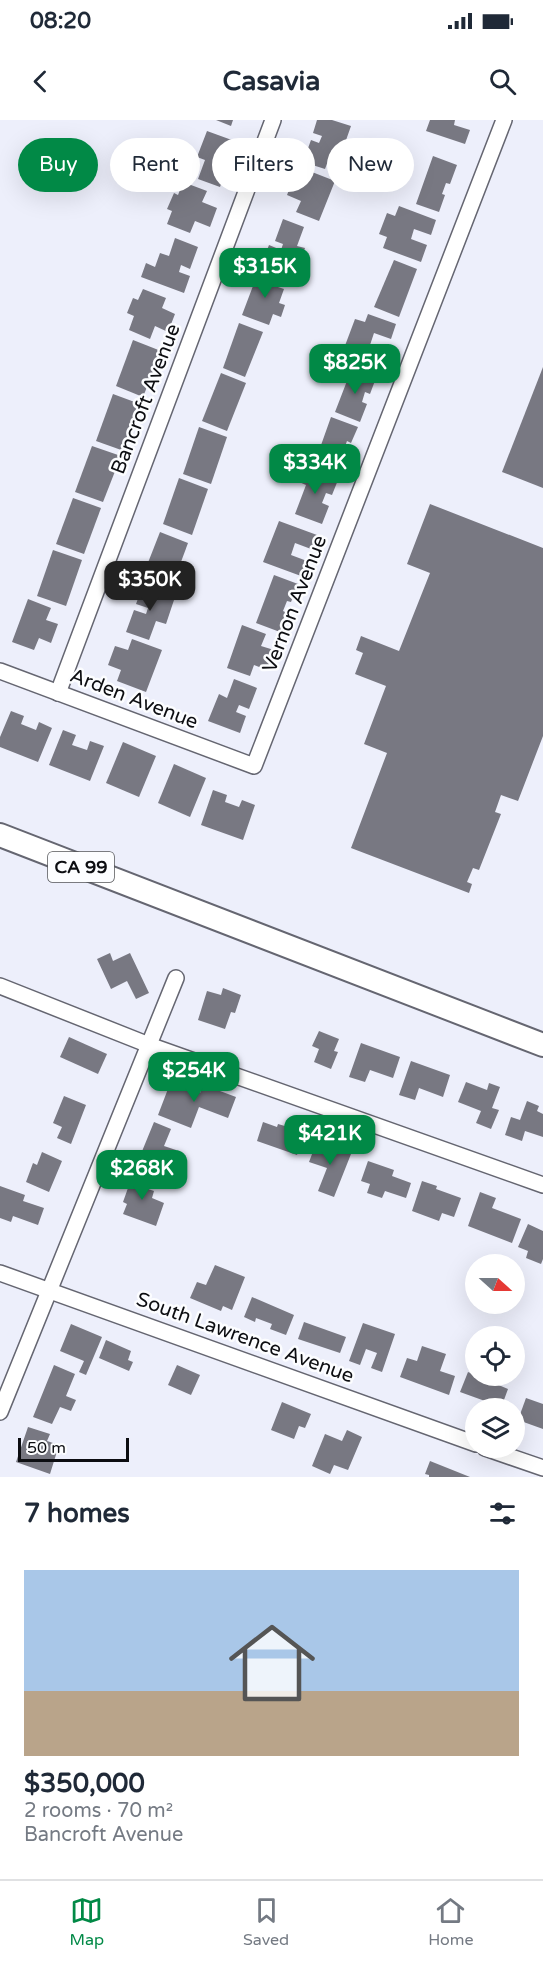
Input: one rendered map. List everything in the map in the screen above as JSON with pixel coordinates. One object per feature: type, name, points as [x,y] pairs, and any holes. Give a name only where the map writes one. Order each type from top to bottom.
[{"type":"highway","name":"CA 99","points":[[0,835],[543,1045]]},
{"type":"street","name":"Bancroft Avenue","points":[[58,693],[273,120]]},
{"type":"street","name":"Vernon Avenue","points":[[254,766],[504,120]]},
{"type":"street","name":"Arden Avenue","points":[[0,671],[254,766]]},
{"type":"street","points":[[0,1412],[176,978]]},
{"type":"street","points":[[0,986],[149,1045],[543,1185]]},
{"type":"street","name":"South Lawrence Avenue","points":[[0,1273],[465,1440]]},
{"type":"street","points":[[514,1458],[543,1468]]},
{"type":"building","points":[[216,120],[233,120],[231,126]]},
{"type":"building","points":[[317,120],[332,120],[351,126],[347,138],[327,138],[325,169],[315,166],[315,142],[319,143],[322,136],[313,133]]},
{"type":"building","points":[[430,120],[455,120],[454,125],[470,130],[465,144],[426,131]]},
{"type":"building","points":[[207,131],[226,138],[212,138],[212,184],[200,180],[205,160],[200,158],[200,149]]},
{"type":"building","points":[[433,156],[457,165],[450,184],[446,183],[442,194],[445,195],[439,212],[416,204]]},
{"type":"building","points":[[315,173],[327,178],[327,192],[331,192],[319,221],[296,212],[301,201],[287,195],[288,192],[315,192]]},
{"type":"building","points":[[200,188],[207,191],[202,202],[217,208],[210,227],[195,221],[190,233],[167,224],[172,211],[167,209],[174,193],[178,195],[179,192],[200,192]]},
{"type":"building","points":[[399,206],[436,220],[431,235],[414,229],[411,239],[427,245],[421,262],[383,248],[387,237],[379,234],[387,213],[395,216]]},
{"type":"building","points":[[283,219],[304,227],[297,246],[305,248],[295,275],[262,263],[269,245],[281,250],[283,244],[275,241]]},
{"type":"building","points":[[175,238],[198,247],[190,269],[181,265],[179,272],[190,276],[184,293],[141,277],[146,263],[155,267],[160,253],[169,256]]},
{"type":"building","points":[[394,260],[417,269],[399,317],[374,307]]},
{"type":"building","points":[[259,270],[282,279],[278,287],[284,289],[279,303],[285,305],[281,317],[273,314],[269,325],[242,315]]},
{"type":"building","points":[[143,289],[166,298],[162,308],[175,314],[168,332],[155,326],[150,339],[129,330],[134,316],[127,313],[133,298],[138,300]]},
{"type":"building","points":[[368,314],[396,324],[391,339],[374,333],[370,345],[386,351],[381,366],[343,351],[355,319],[365,322]]},
{"type":"building","points":[[239,323],[263,332],[245,377],[223,368]]},
{"type":"building","points":[[133,340],[161,351],[143,397],[116,386]]},
{"type":"building","points":[[543,367],[543,488],[502,472]]},
{"type":"building","points":[[352,368],[376,378],[370,394],[365,392],[362,402],[367,404],[360,422],[335,412]]},
{"type":"building","points":[[221,373],[246,383],[227,431],[202,421]]},
{"type":"building","points":[[113,394],[140,404],[124,451],[96,441]]},
{"type":"building","points":[[331,417],[358,427],[351,443],[347,441],[343,452],[347,454],[340,472],[315,462]]},
{"type":"building","points":[[199,427],[227,437],[211,484],[183,474]]},
{"type":"building","points":[[92,446],[121,456],[103,502],[75,492]]},
{"type":"building","points":[[305,467],[338,480],[332,495],[326,493],[322,503],[329,506],[322,524],[295,514],[306,485],[299,482]]},
{"type":"building","points":[[179,478],[208,489],[192,535],[163,524]]},
{"type":"building","points":[[73,498],[101,508],[84,554],[56,544]]},
{"type":"building","points":[[430,504],[543,548],[543,736],[518,801],[501,795],[495,812],[501,814],[479,870],[473,868],[467,882],[472,884],[469,893],[351,848],[387,753],[364,744],[386,686],[355,674],[363,653],[356,650],[361,636],[399,651],[430,573],[407,564]]},
{"type":"building","points":[[279,521],[317,535],[311,549],[295,543],[291,555],[307,561],[301,576],[263,562]]},
{"type":"building","points":[[160,532],[188,543],[171,589],[142,578]]},
{"type":"building","points":[[53,550],[82,560],[66,606],[37,596]]},
{"type":"building","points":[[274,575],[298,584],[291,602],[287,601],[283,611],[287,613],[280,632],[256,623]]},
{"type":"building","points":[[143,585],[175,597],[166,624],[156,621],[149,640],[126,632],[134,610],[146,614],[148,608],[136,604]]},
{"type":"building","points":[[28,599],[51,608],[46,620],[58,624],[51,643],[39,638],[34,650],[12,642]]},
{"type":"building","points":[[242,625],[266,634],[261,646],[274,650],[267,670],[254,665],[250,676],[227,668]]},
{"type":"building","points":[[132,639],[162,650],[146,692],[117,681],[121,670],[108,665],[115,646],[128,650]]},
{"type":"building","points":[[234,679],[257,688],[249,709],[239,705],[236,712],[246,716],[240,733],[208,721],[219,694],[227,698]]},
{"type":"building","points":[[11,711],[24,716],[21,724],[36,730],[39,722],[52,728],[38,762],[0,747],[0,737]]},
{"type":"building","points":[[63,730],[76,735],[72,745],[87,750],[90,741],[104,746],[90,781],[49,765]]},
{"type":"building","points":[[123,742],[156,756],[139,797],[106,783]]},
{"type":"building","points":[[174,764],[206,778],[190,817],[158,803]]},
{"type":"building","points":[[213,790],[227,795],[225,802],[239,807],[242,800],[255,805],[243,840],[201,825]]},
{"type":"building","points":[[110,953],[113,961],[130,953],[149,993],[136,999],[127,981],[111,989],[97,959]]},
{"type":"building","points":[[223,988],[241,995],[235,1013],[231,1012],[225,1029],[198,1020],[207,991],[221,995]]},
{"type":"building","points":[[319,1031],[339,1039],[334,1051],[338,1052],[331,1069],[314,1062],[319,1049],[312,1046]]},
{"type":"building","points":[[69,1037],[107,1054],[98,1074],[60,1057]]},
{"type":"building","points":[[361,1043],[400,1057],[393,1078],[370,1070],[365,1082],[349,1077]]},
{"type":"building","points":[[411,1061],[450,1075],[443,1097],[419,1088],[415,1100],[399,1095]]},
{"type":"building","points":[[171,1081],[200,1093],[204,1085],[236,1097],[228,1118],[199,1107],[191,1128],[158,1115]]},
{"type":"building","points":[[466,1082],[487,1090],[489,1083],[500,1087],[492,1108],[499,1110],[491,1129],[476,1123],[481,1111],[458,1102]]},
{"type":"building","points":[[64,1096],[86,1105],[71,1144],[57,1138],[62,1127],[53,1123]]},
{"type":"building","points":[[527,1101],[539,1106],[537,1111],[543,1114],[543,1137],[525,1131],[522,1141],[505,1135],[511,1117],[520,1120]]},
{"type":"building","points":[[154,1122],[171,1129],[164,1146],[176,1150],[171,1163],[159,1159],[153,1173],[136,1166]]},
{"type":"building","points":[[263,1122],[277,1127],[278,1124],[295,1129],[293,1135],[303,1138],[297,1155],[257,1141]]},
{"type":"building","points":[[317,1141],[351,1154],[334,1197],[318,1191],[327,1168],[309,1162]]},
{"type":"building","points":[[42,1152],[62,1161],[49,1192],[26,1182],[33,1163],[37,1165]]},
{"type":"building","points":[[368,1161],[394,1170],[392,1176],[411,1183],[406,1198],[385,1191],[382,1198],[367,1193],[370,1184],[361,1181]]},
{"type":"building","points":[[133,1174],[151,1180],[148,1189],[154,1191],[152,1198],[164,1203],[156,1226],[123,1214],[127,1204],[123,1202]]},
{"type":"building","points":[[422,1181],[461,1198],[454,1217],[442,1213],[439,1221],[412,1211]]},
{"type":"building","points":[[0,1186],[25,1195],[23,1201],[44,1208],[38,1225],[13,1216],[11,1222],[0,1218]]},
{"type":"building","points":[[480,1192],[496,1198],[492,1208],[521,1219],[512,1243],[468,1226]]},
{"type":"building","points":[[528,1224],[543,1231],[541,1264],[526,1258],[528,1251],[518,1247]]},
{"type":"building","points":[[215,1265],[245,1277],[232,1310],[223,1306],[221,1311],[190,1298],[197,1282],[206,1285]]},
{"type":"building","points":[[252,1297],[294,1315],[286,1335],[270,1329],[272,1324],[256,1318],[255,1322],[244,1317]]},
{"type":"building","points":[[304,1322],[346,1337],[340,1353],[298,1339]]},
{"type":"building","points":[[363,1323],[395,1334],[382,1372],[371,1368],[377,1353],[366,1349],[360,1365],[349,1361]]},
{"type":"building","points":[[71,1324],[102,1337],[86,1375],[79,1372],[84,1361],[60,1351]]},
{"type":"building","points":[[106,1340],[131,1351],[128,1360],[133,1362],[129,1371],[99,1358]]},
{"type":"building","points":[[422,1346],[446,1354],[440,1371],[455,1376],[449,1395],[400,1377],[407,1358],[417,1361]]},
{"type":"building","points":[[54,1365],[75,1374],[66,1396],[76,1400],[71,1411],[60,1407],[52,1424],[33,1417]]},
{"type":"building","points":[[177,1365],[200,1375],[191,1395],[168,1385]]},
{"type":"building","points":[[465,1380],[465,1386],[501,1386],[508,1389],[505,1398],[477,1398],[460,1392]]},
{"type":"building","points":[[526,1398],[543,1404],[543,1429],[525,1423]]},
{"type":"building","points":[[282,1402],[311,1414],[305,1428],[299,1426],[294,1439],[271,1430]]},
{"type":"building","points":[[28,1427],[50,1434],[47,1441],[59,1445],[50,1474],[16,1462]]},
{"type":"building","points":[[347,1430],[362,1437],[348,1470],[334,1465],[330,1474],[312,1466],[325,1434],[342,1441]]},
{"type":"building","points":[[430,1461],[470,1477],[429,1477],[425,1474]]}]
